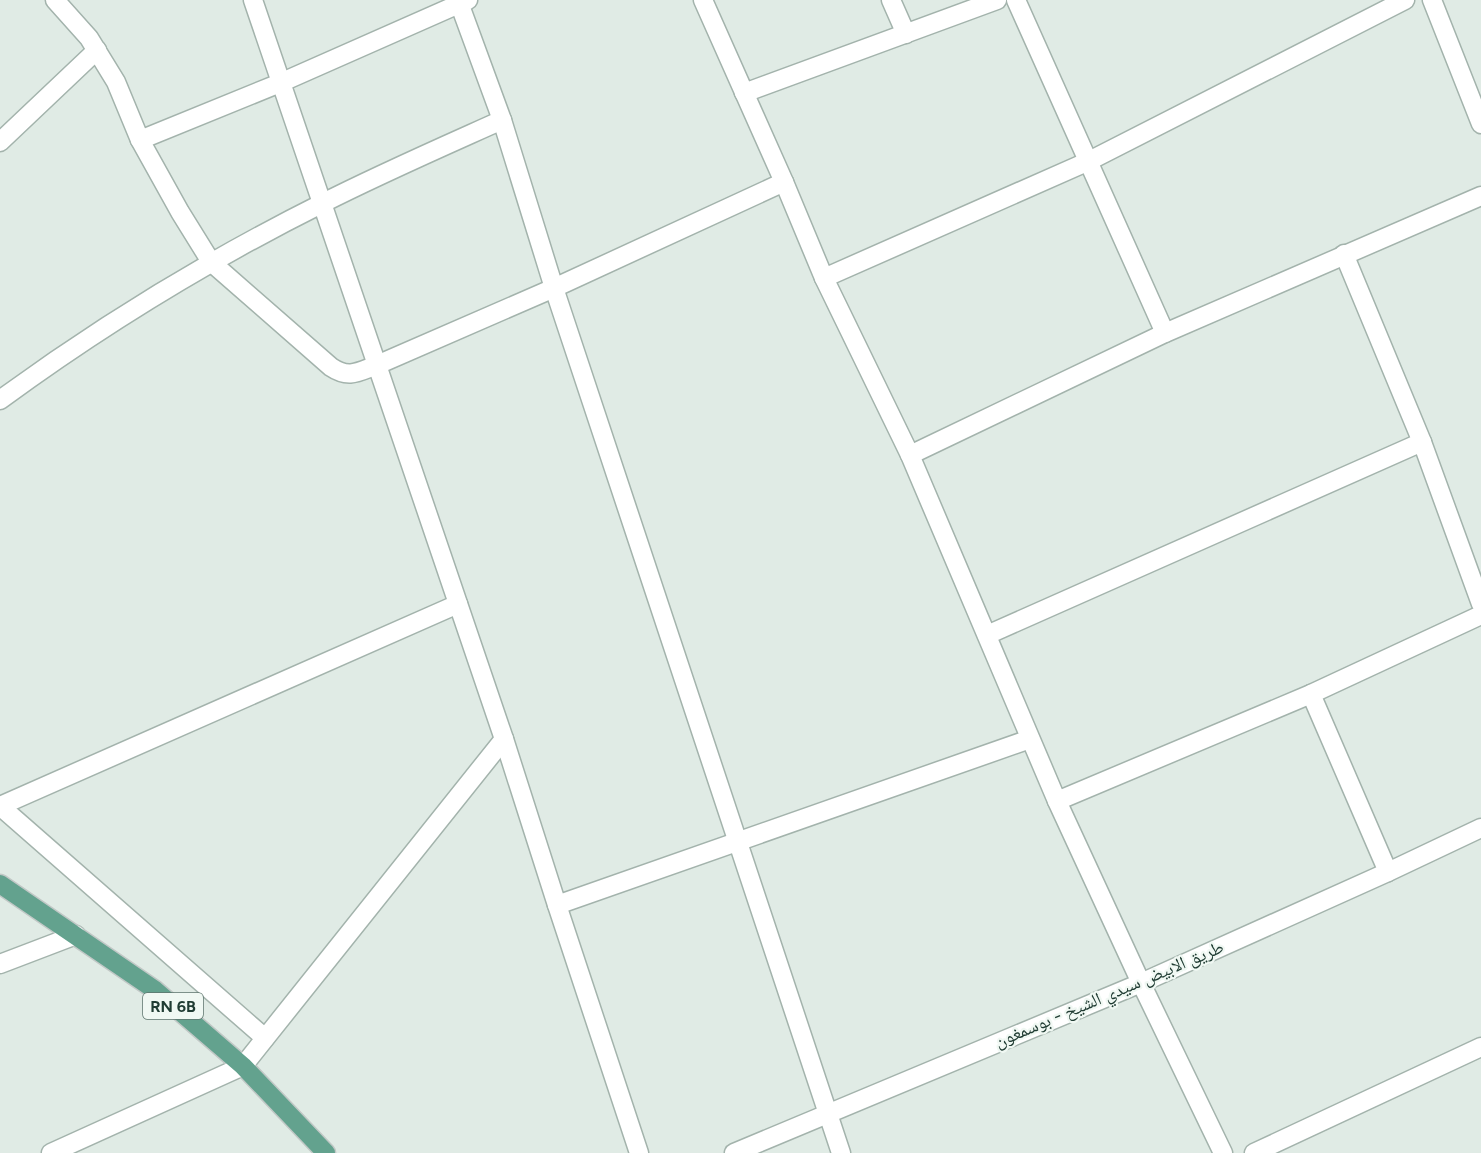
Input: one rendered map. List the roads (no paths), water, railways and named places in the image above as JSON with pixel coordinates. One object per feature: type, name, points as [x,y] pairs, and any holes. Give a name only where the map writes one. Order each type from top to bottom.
[{"type":"main road","name":"RN 6B","points":[[0,884],[155,990],[243,1066],[326,1153]]},
{"type":"street","points":[[55,0],[97,50],[116,82],[140,140],[211,262],[339,372],[350,374],[376,365],[554,288],[784,182]]},
{"type":"street","points":[[253,0],[504,739],[639,1153]]},
{"type":"street","points":[[703,0],[824,278],[910,455],[1057,801],[1223,1153]]},
{"type":"street","points":[[891,0],[906,34]]},
{"type":"street","points":[[744,93],[997,0]]},
{"type":"street","points":[[1016,0],[1165,333]]},
{"type":"street","points":[[824,278],[1089,161],[1405,0]]},
{"type":"street","points":[[1432,0],[1481,124]]},
{"type":"street","points":[[140,140],[280,83],[462,1],[736,843],[841,1153]]},
{"type":"street","points":[[0,142],[97,50]]},
{"type":"street","points":[[0,400],[53,361],[211,262],[321,203],[502,120]]},
{"type":"street","points":[[910,455],[1165,333],[1481,195]]},
{"type":"street","points":[[1344,254],[1422,442],[1481,604]]},
{"type":"street","points":[[987,635],[1422,442]]},
{"type":"street","points":[[265,1038],[0,806],[458,604]]},
{"type":"street","points":[[1057,801],[1311,694],[1481,615]]},
{"type":"street","points":[[1311,694],[1388,872]]},
{"type":"street","points":[[51,1153],[243,1066],[504,739]]},
{"type":"street","points":[[556,904],[1030,740]]},
{"type":"street","name":"طريق الابيض سيدي الشيخ - بوسمغون","points":[[734,1153],[1141,983],[1481,828]]},
{"type":"street","points":[[0,964],[76,935]]},
{"type":"street","points":[[1254,1153],[1481,1047]]}]
